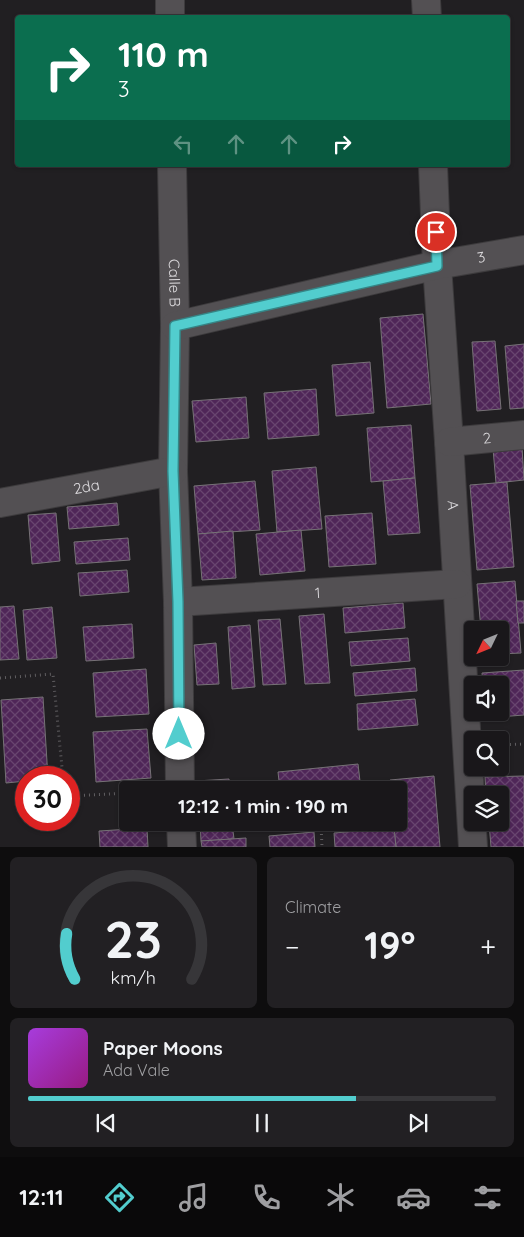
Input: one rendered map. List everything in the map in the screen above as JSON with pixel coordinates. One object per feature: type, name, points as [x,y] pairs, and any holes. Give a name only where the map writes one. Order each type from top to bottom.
[{"type":"street","points":[[170,0],[170,15]]},
{"type":"street","points":[[426,0],[427,15]]},
{"type":"street","name":"Calle B","points":[[172,167],[175,326],[173,471],[178,602],[180,781]]},
{"type":"street","name":"A","points":[[433,167],[437,266],[473,847]]},
{"type":"street","name":"3","points":[[175,326],[437,266],[524,250]]},
{"type":"street","name":"2","points":[[449,442],[524,435]]},
{"type":"street","name":"2da","points":[[0,503],[173,471]]},
{"type":"street","name":"1","points":[[178,602],[456,584]]},
{"type":"street","points":[[181,831],[182,847]]},
{"type":"path","points":[[0,678],[53,674],[62,766]]},
{"type":"path","points":[[509,745],[524,744]]},
{"type":"path","points":[[80,795],[119,793]]},
{"type":"path","points":[[321,831],[322,847]]},
{"type":"building","points":[[423,314],[431,404],[387,408],[380,318]]},
{"type":"building","points":[[495,341],[501,409],[477,411],[472,342]]},
{"type":"building","points":[[524,344],[524,408],[510,409],[505,346]]},
{"type":"building","points":[[370,362],[374,413],[336,416],[332,365]]},
{"type":"building","points":[[316,389],[319,435],[268,439],[264,393]]},
{"type":"building","points":[[246,397],[249,438],[196,442],[192,401]]},
{"type":"building","points":[[411,425],[415,478],[371,482],[367,428]]},
{"type":"building","points":[[522,447],[524,480],[496,483],[493,449]]},
{"type":"building","points":[[316,467],[322,529],[277,532],[272,471]]},
{"type":"building","points":[[415,478],[420,533],[388,535],[383,481]]},
{"type":"building","points":[[255,481],[260,530],[198,534],[194,486]]},
{"type":"building","points":[[507,482],[514,567],[477,570],[470,485]]},
{"type":"building","points":[[117,503],[119,525],[69,529],[67,507]]},
{"type":"building","points":[[56,513],[60,561],[32,564],[28,515]]},
{"type":"building","points":[[372,513],[376,564],[329,567],[325,516]]},
{"type":"building","points":[[301,530],[305,571],[260,575],[256,534]]},
{"type":"building","points":[[233,531],[236,578],[202,580],[198,534]]},
{"type":"building","points":[[128,538],[130,560],[76,564],[74,542]]},
{"type":"building","points":[[127,570],[129,592],[80,596],[78,573]]},
{"type":"building","points":[[515,581],[521,653],[509,654],[509,621],[480,621],[477,584]]},
{"type":"building","points":[[516,601],[524,601],[524,623],[518,623]]},
{"type":"building","points":[[403,603],[405,628],[345,633],[343,608]]},
{"type":"building","points":[[14,606],[19,659],[0,660],[0,607]]},
{"type":"building","points":[[52,607],[57,658],[27,660],[23,610]]},
{"type":"building","points":[[324,614],[330,683],[305,684],[299,616]]},
{"type":"building","points":[[280,619],[286,684],[263,685],[258,620]]},
{"type":"building","points":[[132,624],[134,658],[86,661],[83,627]]},
{"type":"building","points":[[250,625],[255,687],[232,689],[228,627]]},
{"type":"building","points":[[408,638],[410,661],[351,666],[349,642]]},
{"type":"building","points":[[216,643],[219,684],[197,685],[194,645]]},
{"type":"building","points":[[415,668],[417,691],[355,696],[353,673]]},
{"type":"building","points":[[146,669],[149,714],[96,717],[93,673]]},
{"type":"building","points":[[524,670],[524,715],[509,716],[509,676],[482,676],[482,673]]},
{"type":"building","points":[[43,697],[47,766],[15,766],[15,782],[6,783],[1,700]]},
{"type":"building","points":[[415,699],[418,725],[358,730],[357,704]]},
{"type":"building","points":[[147,729],[151,778],[96,782],[93,732]]},
{"type":"building","points":[[358,764],[360,781],[279,781],[278,772]]},
{"type":"building","points":[[434,776],[440,847],[396,847],[394,831],[407,831],[407,781],[390,780]]},
{"type":"building","points":[[524,776],[524,847],[491,847],[490,831],[509,831],[509,786],[486,786],[485,777]]},
{"type":"building","points":[[229,779],[229,781],[196,781]]},
{"type":"building","points":[[99,831],[147,831],[148,847],[100,847]]},
{"type":"building","points":[[200,831],[233,831],[234,839],[201,841]]},
{"type":"building","points":[[394,831],[396,847],[335,847],[334,833]]},
{"type":"building","points":[[314,832],[315,847],[270,847],[269,836]]},
{"type":"building","points":[[246,838],[246,847],[202,847],[201,841]]},
{"type":"route","points":[[179,734],[178,602],[173,471],[175,326],[437,266],[436,232]]}]
